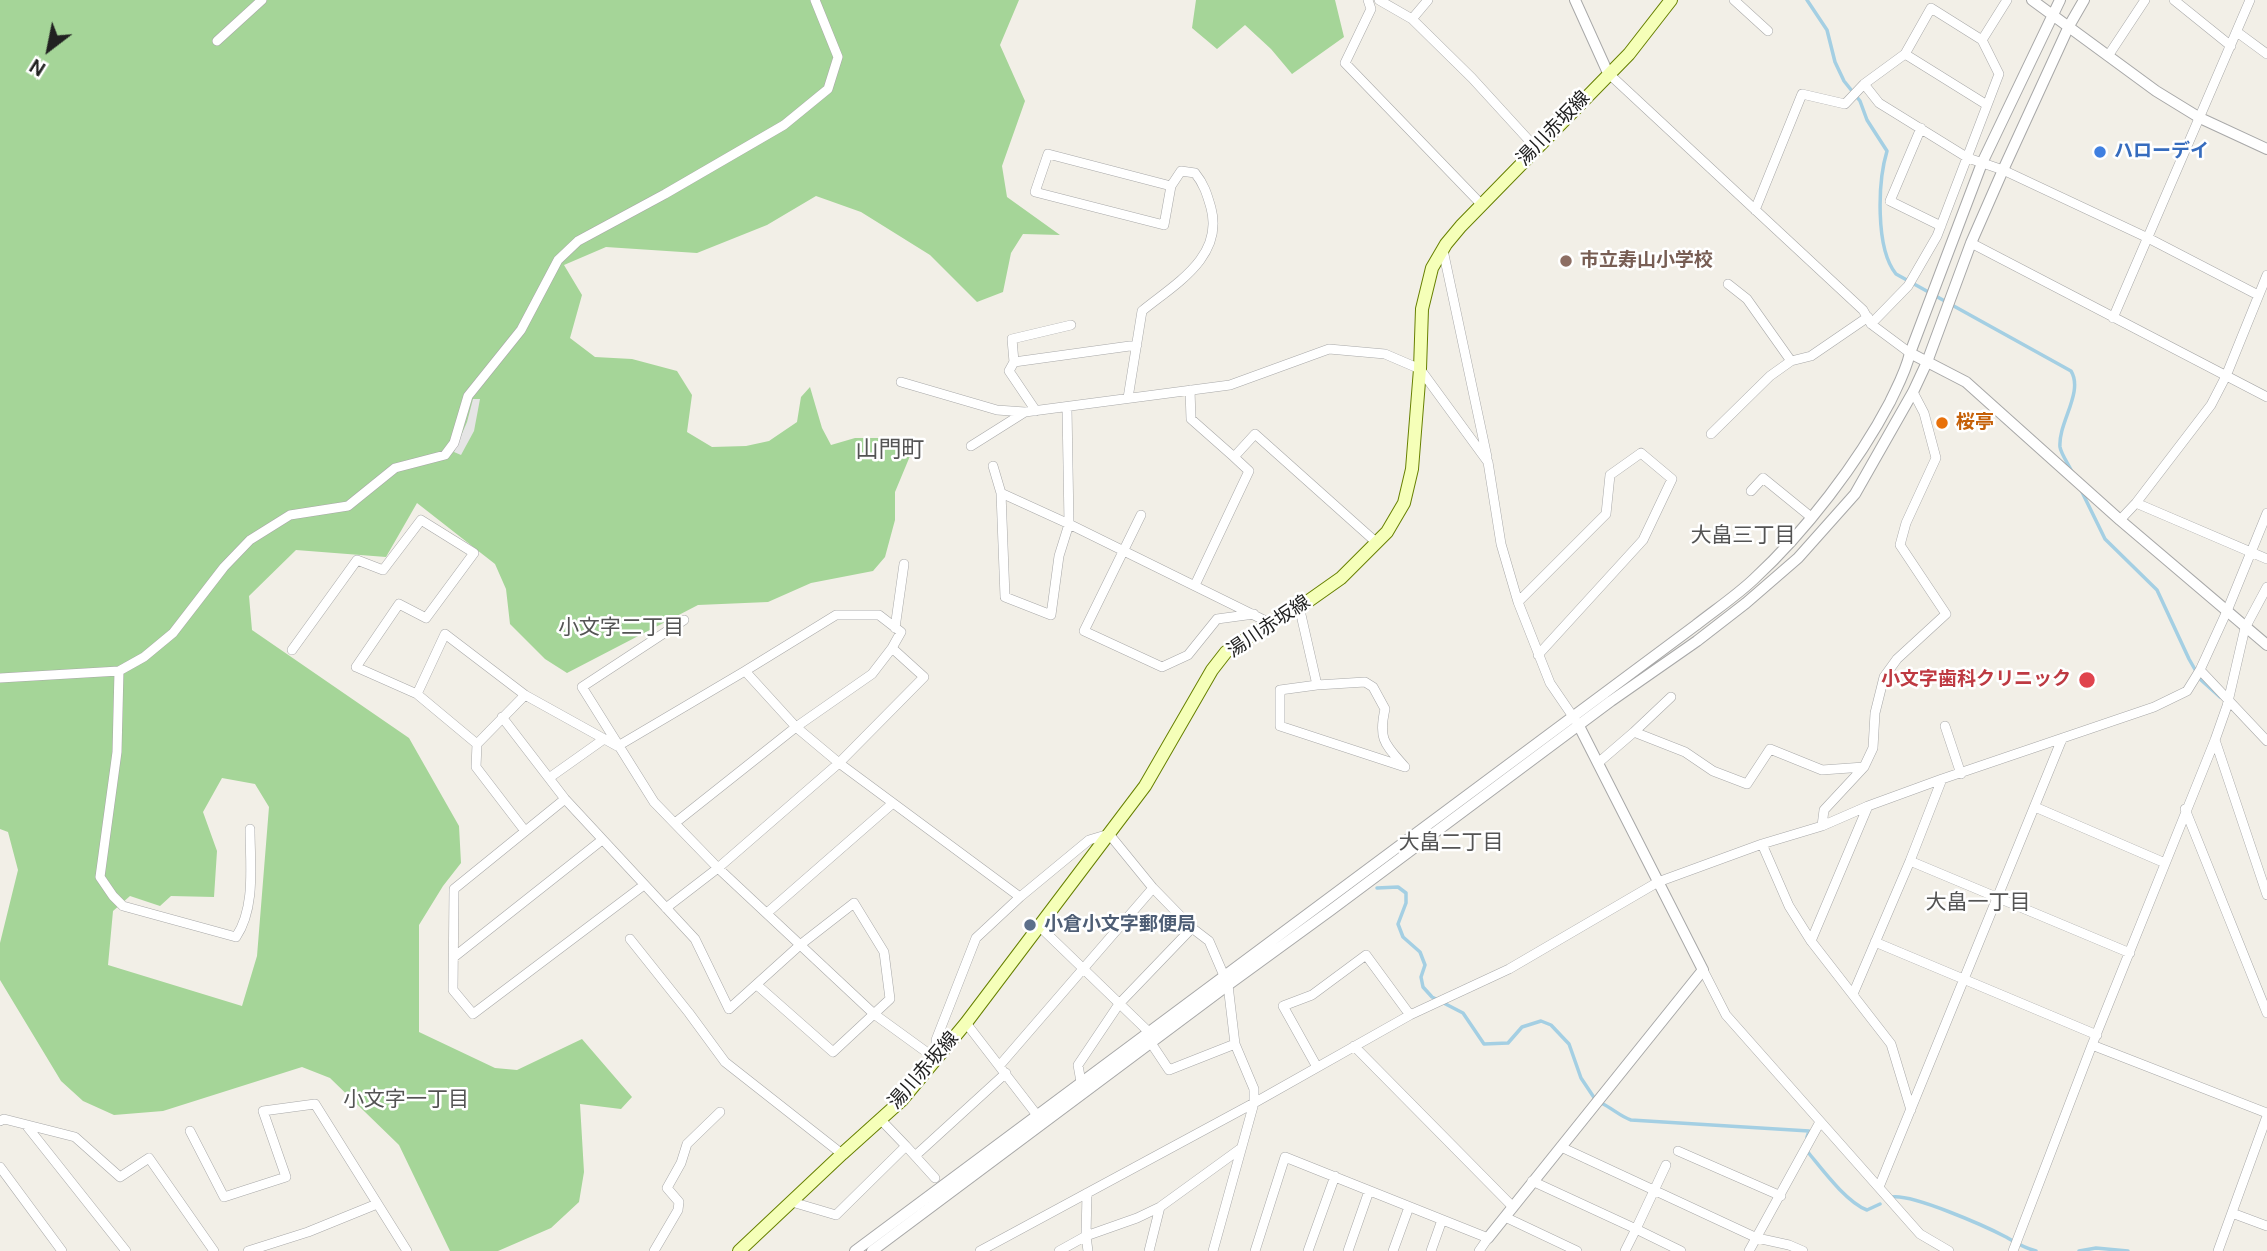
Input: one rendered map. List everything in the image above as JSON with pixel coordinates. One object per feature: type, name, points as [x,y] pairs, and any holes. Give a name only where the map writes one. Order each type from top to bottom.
[{"type":"main road","name":"湯川赤坂線","points":[[739,1251],[902,1100],[966,1023],[1145,786],[1212,670],[1226,652],[1341,578],[1387,532],[1404,503],[1412,469],[1422,309],[1433,268],[1443,250],[1481,204],[1629,54],[1671,0]]},
{"type":"street","points":[[217,41],[262,0]]},
{"type":"street","points":[[0,678],[119,671],[144,657],[173,633],[224,567],[250,540],[290,515],[348,506],[395,468],[445,455],[454,443],[468,396],[521,330],[558,260],[578,241],[784,125],[828,89],[838,57],[815,0]]},
{"type":"street","points":[[1368,0],[1371,9],[1345,64],[1481,204]]},
{"type":"street","points":[[1379,0],[1412,19],[1472,78],[1536,148]]},
{"type":"street","points":[[1412,19],[1428,0]]},
{"type":"street","points":[[1575,0],[1608,73],[1755,209],[1869,320],[1910,353],[1966,382],[2120,520],[2267,646]]},
{"type":"street","points":[[1734,0],[1768,30]]},
{"type":"street","points":[[1982,40],[2007,0]]},
{"type":"street","points":[[2032,0],[2156,91],[2200,118],[2267,149]]},
{"type":"street","points":[[1576,721],[1752,581],[1779,555],[1811,517],[1877,426],[1907,369],[1910,353],[1982,163],[2060,0]]},
{"type":"street","points":[[855,1251],[1152,1038],[1226,980],[1576,721],[1746,603],[1798,558],[1855,494],[1913,392],[1927,362],[1971,243],[2069,26],[2084,0]]},
{"type":"street","points":[[2108,57],[2145,0]]},
{"type":"street","points":[[2174,0],[2231,46]]},
{"type":"street","points":[[2113,318],[2250,0]]},
{"type":"street","points":[[1711,433],[1770,376],[1791,361],[1811,356],[1869,320],[1908,286],[1941,226],[1999,74],[1982,40],[1931,8],[1905,54],[1862,86],[1845,104],[1802,94],[1755,209]]},
{"type":"street","points":[[2237,32],[2267,54]]},
{"type":"street","points":[[1905,54],[1987,105]]},
{"type":"street","points":[[1862,86],[1879,103],[1968,158],[2003,170],[2148,238],[2258,295]]},
{"type":"street","points":[[1921,128],[1890,201],[1941,226]]},
{"type":"street","points":[[1128,398],[1142,311],[1197,266],[1209,249],[1214,220],[1205,185],[1195,173],[1181,171],[1171,186],[1164,225],[1035,192],[1048,154],[1171,186]]},
{"type":"street","points":[[1971,243],[2267,397]]},
{"type":"street","points":[[1443,250],[1488,462],[1501,544],[1518,603],[1550,683],[1576,721],[1726,1014],[1920,1234],[1949,1251]]},
{"type":"street","points":[[2120,520],[2211,405],[2267,275]]},
{"type":"street","points":[[1728,284],[1747,299],[1791,361]]},
{"type":"street","points":[[1036,411],[1009,371],[1014,362],[1012,339],[1072,325]]},
{"type":"street","points":[[1014,362],[1137,345]]},
{"type":"street","points":[[901,382],[997,410],[1025,412],[1230,385],[1329,349],[1385,354],[1420,369],[1488,462]]},
{"type":"street","points":[[1190,390],[1191,419],[1249,471],[1195,585]]},
{"type":"street","points":[[1822,826],[1824,810],[1864,767],[1873,748],[1875,713],[1884,677],[1897,659],[1946,614],[1900,545],[1910,512],[1936,458],[1924,413],[1913,392]]},
{"type":"street","points":[[993,466],[1001,493],[1005,597],[1051,615],[1059,556],[1069,524],[1067,408]]},
{"type":"street","points":[[971,446],[1025,412]]},
{"type":"street","points":[[1234,457],[1255,434],[1377,543]]},
{"type":"street","points":[[1518,603],[1606,514],[1610,475],[1641,453],[1672,479],[1643,540],[1538,655]]},
{"type":"street","points":[[1751,491],[1763,478],[1811,517]]},
{"type":"street","points":[[1001,493],[1270,623]]},
{"type":"street","points":[[2136,503],[2267,559]]},
{"type":"street","points":[[980,1251],[1410,1015],[1509,969],[1658,881],[1822,826],[1942,779],[2154,707],[2187,691],[2227,611],[2267,513]]},
{"type":"street","points":[[1141,515],[1084,631],[1162,667],[1188,656],[1217,619],[1254,614]]},
{"type":"street","points":[[292,650],[357,560],[383,570],[421,520],[474,553],[426,618],[399,604],[356,667],[417,694],[477,744]]},
{"type":"street","points":[[895,628],[904,564]]},
{"type":"street","points":[[2013,1251],[2185,809],[2215,740],[2245,628],[2267,587]]},
{"type":"street","points":[[1299,606],[1317,685]]},
{"type":"street","points":[[618,747],[836,615],[879,615],[901,632],[872,674],[796,727],[676,823]]},
{"type":"street","points":[[684,620],[582,687],[654,802],[718,868],[874,1014],[936,1059]]},
{"type":"street","points":[[417,694],[445,634],[525,695],[618,747]]},
{"type":"street","points":[[666,908],[718,868],[839,763],[924,677],[892,648]]},
{"type":"street","points":[[2199,670],[2227,703],[2266,740]]},
{"type":"street","points":[[119,671],[117,752],[100,877],[113,896],[123,906],[236,937],[244,926],[250,894],[250,829]]},
{"type":"street","points":[[745,671],[796,727],[839,763],[1020,897]]},
{"type":"street","points":[[1364,682],[1373,687],[1385,709],[1381,727],[1385,745],[1405,767],[1280,726],[1280,690],[1317,685],[1364,682]]},
{"type":"street","points":[[525,695],[477,744],[476,767],[525,831]]},
{"type":"street","points":[[1598,764],[1671,697]]},
{"type":"street","points":[[502,717],[565,799],[695,939],[729,1009],[800,945],[854,903],[884,951],[890,999],[833,1052],[757,985]]},
{"type":"street","points":[[1945,726],[1961,774]]},
{"type":"street","points":[[1633,732],[1685,752],[1713,771],[1747,784],[1770,749],[1822,770],[1864,767]]},
{"type":"street","points":[[549,778],[604,739]]},
{"type":"street","points":[[1879,1187],[2062,739]]},
{"type":"street","points":[[2215,740],[2267,895]]},
{"type":"street","points":[[1853,993],[1942,779]]},
{"type":"street","points":[[565,799],[454,889],[453,990],[473,1014],[644,884]]},
{"type":"street","points":[[767,913],[893,803]]},
{"type":"street","points":[[1811,941],[1868,806]]},
{"type":"street","points":[[2035,807],[2165,863]]},
{"type":"street","points":[[2185,809],[2267,1013]]},
{"type":"street","points":[[936,1059],[936,1040],[976,938],[1020,897],[1089,840],[1109,834],[1153,888],[1192,928],[1209,941],[1226,980],[1235,1044],[1254,1089],[1254,1103],[1213,1251]]},
{"type":"street","points":[[453,957],[602,840]]},
{"type":"street","points":[[1762,844],[1789,906],[1811,941],[1891,1044],[1911,1110]]},
{"type":"street","points":[[2256,862],[2267,858]]},
{"type":"street","points":[[1910,861],[2130,953]]},
{"type":"street","points":[[915,1156],[1003,1069],[1153,888]]},
{"type":"street","points":[[1039,926],[1152,1038],[1169,1070],[1235,1044]]},
{"type":"street","points":[[1081,1082],[1077,1065],[1119,1004],[1192,928]]},
{"type":"street","points":[[630,939],[725,1062],[842,1154]]},
{"type":"street","points":[[1875,942],[2097,1035]]},
{"type":"street","points":[[1317,1067],[1283,1006],[1312,995],[1366,955],[1410,1015]]},
{"type":"street","points":[[1479,1251],[1532,1181],[1703,970]]},
{"type":"street","points":[[966,1023],[1040,1119]]},
{"type":"street","points":[[872,1251],[1040,1119],[1081,1082],[1152,1038]]},
{"type":"street","points":[[2092,1045],[2267,1114],[2263,1137],[2218,1251]]},
{"type":"street","points":[[1354,1046],[1513,1207]]},
{"type":"street","points":[[190,1131],[224,1197],[286,1177],[263,1111],[315,1104],[407,1251]]},
{"type":"street","points":[[654,1251],[678,1210],[679,1202],[667,1188],[681,1163],[687,1144],[720,1112]]},
{"type":"street","points":[[0,1121],[4,1119],[75,1137],[120,1177],[149,1158],[214,1251]]},
{"type":"street","points":[[881,1120],[935,1178]]},
{"type":"street","points":[[1749,1251],[1820,1122]]},
{"type":"street","points":[[26,1125],[126,1251]]},
{"type":"street","points":[[792,1202],[836,1215],[906,1146]]},
{"type":"street","points":[[1561,1147],[1757,1238],[1803,1251]]},
{"type":"street","points":[[1059,1251],[1086,1236],[1138,1218],[1160,1207],[1240,1149]]},
{"type":"street","points":[[1678,1151],[1781,1196]]},
{"type":"street","points":[[1255,1251],[1285,1157],[1488,1238]]},
{"type":"street","points":[[1625,1251],[1666,1165]]},
{"type":"street","points":[[0,1167],[62,1251]]},
{"type":"street","points":[[1308,1251],[1335,1176]]},
{"type":"street","points":[[1532,1181],[1681,1251]]},
{"type":"street","points":[[1348,1251],[1369,1191]]},
{"type":"street","points":[[1087,1193],[1088,1251]]},
{"type":"street","points":[[248,1251],[309,1232],[377,1204]]},
{"type":"street","points":[[1149,1251],[1160,1207]]},
{"type":"street","points":[[1394,1251],[1409,1207]]},
{"type":"street","points":[[2232,1213],[2267,1226]]},
{"type":"street","points":[[1505,1217],[1577,1251]]},
{"type":"street","points":[[1431,1251],[1442,1220]]},
{"type":"green space","points":[[0,0],[1019,0],[1000,45],[1025,101],[1002,166],[1007,197],[1060,235],[1023,234],[1011,253],[1003,292],[977,302],[930,255],[861,212],[816,196],[767,225],[697,253],[606,247],[564,265],[582,295],[570,338],[595,357],[632,359],[677,371],[692,395],[687,432],[712,447],[746,446],[769,441],[797,422],[801,397],[810,387],[822,428],[831,445],[855,438],[885,438],[910,456],[895,492],[895,520],[885,557],[873,571],[811,583],[768,602],[698,605],[567,673],[545,659],[510,624],[506,589],[495,564],[417,503],[386,557],[296,550],[249,596],[252,630],[409,738],[459,826],[461,863],[419,925],[419,1032],[495,1068],[517,1070],[582,1039],[632,1097],[621,1109],[580,1104],[584,1172],[579,1202],[551,1228],[498,1251],[450,1251],[399,1145],[330,1078],[302,1067],[163,1111],[114,1115],[83,1101],[61,1081],[0,980],[0,943],[18,870],[8,832],[0,829]],"holes":[[[222,778],[255,784],[269,807],[257,956],[242,1006],[108,965],[113,911],[130,896],[160,906],[171,896],[214,897],[217,851],[203,812]]]},
{"type":"green space","points":[[1196,0],[1335,0],[1344,37],[1292,74],[1271,49],[1245,25],[1217,49],[1192,28]]},
{"type":"shaded area","points":[[473,399],[480,399],[474,431],[461,455],[454,452],[467,422]]},
{"type":"waterway","points":[[1807,0],[1827,30],[1835,62],[1844,81],[1860,101],[1867,120],[1887,151],[1880,214],[1884,248],[1889,262],[1896,274],[2071,371],[2074,379],[2073,398],[2060,438],[2060,447],[2072,472]]},
{"type":"waterway","points":[[2082,492],[2105,539],[2157,590],[2201,680],[2220,697]]},
{"type":"waterway","points":[[1377,888],[1398,887],[1406,893],[1406,903],[1398,924],[1403,937],[1420,952],[1425,965],[1421,977],[1423,987],[1432,997],[1463,1013],[1484,1044],[1508,1043],[1522,1027],[1541,1021],[1551,1025],[1569,1044],[1581,1078],[1595,1099]]},
{"type":"waterway","points":[[1601,1103],[1631,1120],[1809,1131],[1807,1137]]},
{"type":"waterway","points":[[1807,1151],[1835,1184],[1859,1206],[1867,1210],[1880,1204]]},
{"type":"waterway","points":[[1892,1197],[1916,1200],[1949,1212],[2036,1251]]},
{"type":"waterway","points":[[2079,1251],[2096,1248],[2128,1251]]},
{"type":"place","name":"ハローデイ","points":[[2100,152]]},
{"type":"place","name":"市立寿山小学校","points":[[1566,261]]},
{"type":"place","name":"桜亭","points":[[1942,423]]},
{"type":"place","name":"小文字歯科クリニック","points":[[2087,680]]},
{"type":"place","name":"小倉小文字郵便局","points":[[1030,925]]},
{"type":"district","name":"山門町","points":[[890,451]]},
{"type":"district","name":"大畠三丁目","points":[[1743,536]]},
{"type":"district","name":"小文字二丁目","points":[[621,628]]},
{"type":"district","name":"大畠二丁目","points":[[1451,843]]},
{"type":"district","name":"大畠一丁目","points":[[1978,903]]},
{"type":"district","name":"小文字一丁目","points":[[406,1100]]}]
